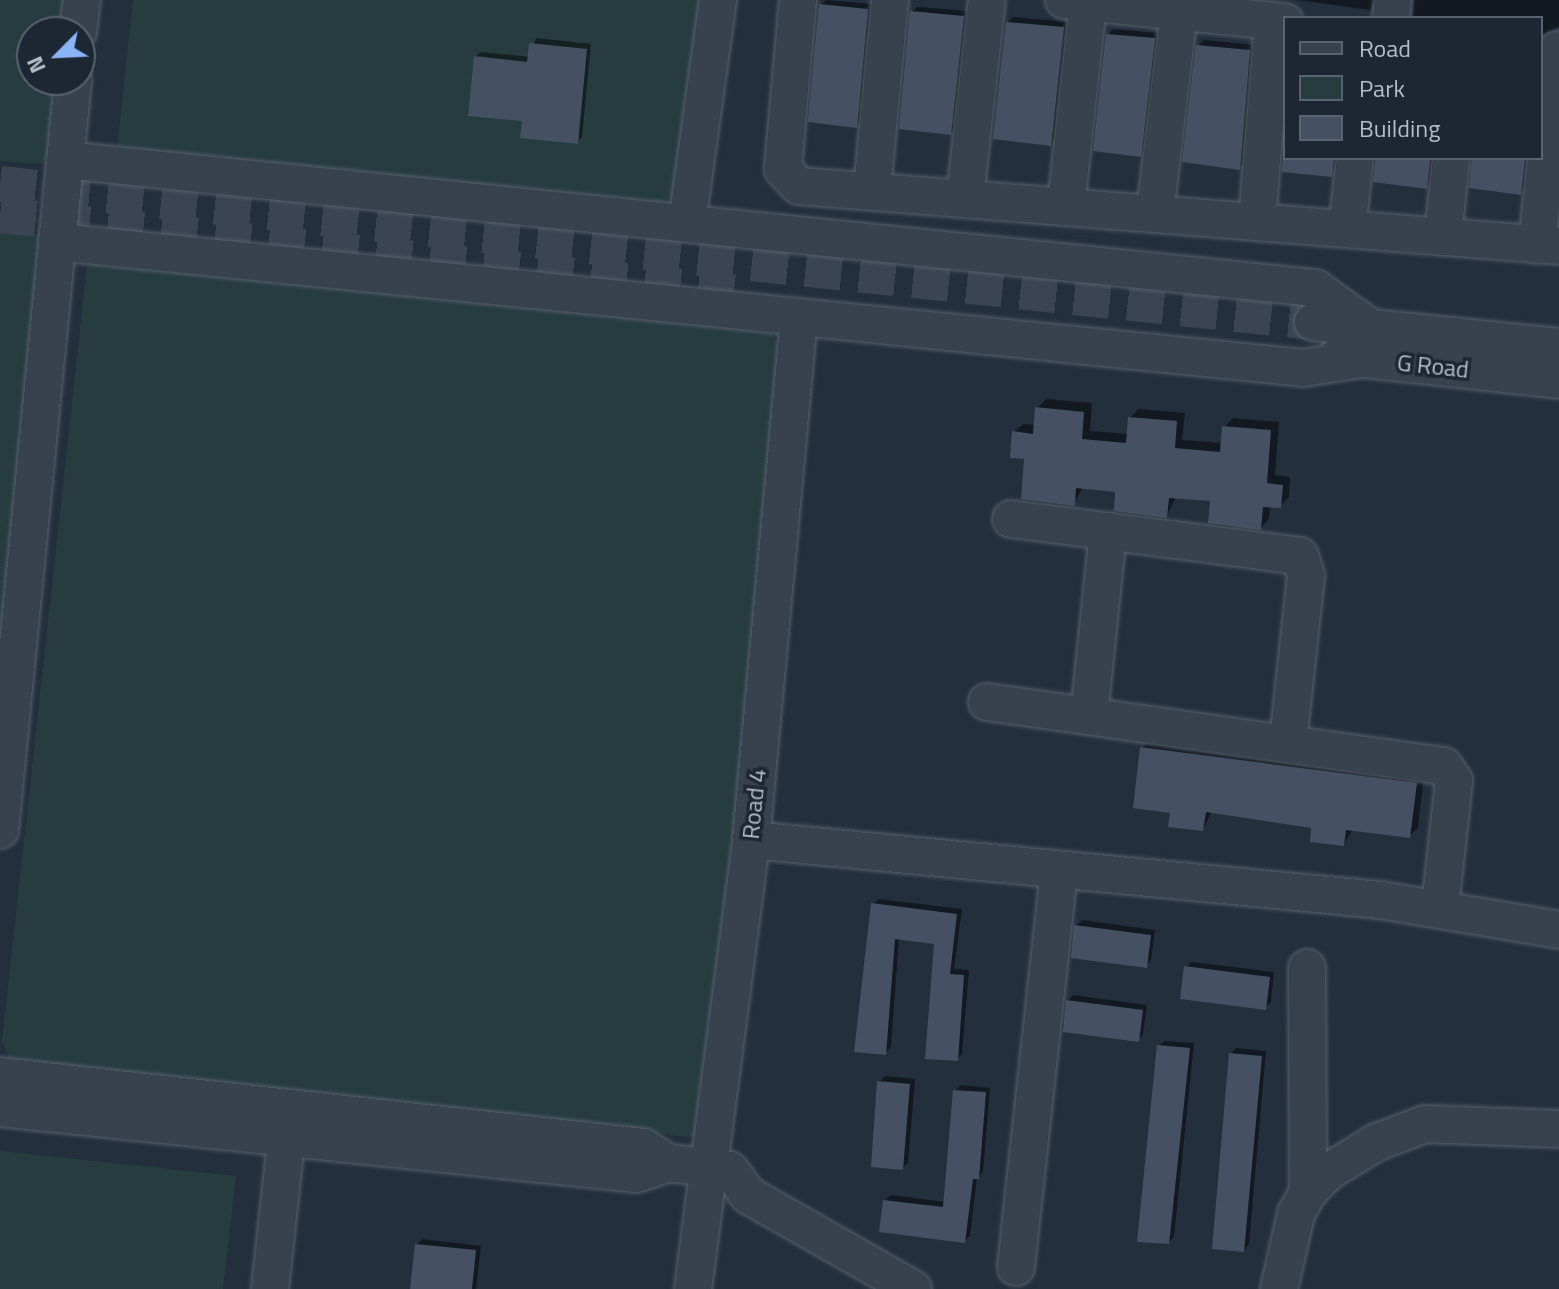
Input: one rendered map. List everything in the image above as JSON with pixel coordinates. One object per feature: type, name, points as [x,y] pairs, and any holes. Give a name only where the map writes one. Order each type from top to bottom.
[{"type":"street","points":[[687,223],[718,0]]},
{"type":"street","points":[[798,0],[783,169],[787,179],[799,186],[1548,246],[1552,50]]},
{"type":"street","points":[[872,190],[890,0]]},
{"type":"street","points":[[965,198],[987,0]]},
{"type":"street","points":[[1066,206],[1076,1],[1125,3],[1179,12],[1283,15],[1257,222]]},
{"type":"street","points":[[1155,213],[1179,12]]},
{"type":"street","points":[[0,830],[71,96]]},
{"type":"street","points":[[57,242],[1303,368],[1366,343],[1315,288],[65,160]]},
{"type":"street","points":[[1347,229],[1355,160]]},
{"type":"street","points":[[1443,237],[1451,160]]},
{"type":"street","name":"Road 4","points":[[693,1289],[718,1169],[760,842],[811,318]]},
{"type":"street","name":"G Road","points":[[1310,338],[1366,343],[1559,347]]},
{"type":"street","name":"G Road","points":[[1366,343],[1559,380]]},
{"type":"street","points":[[1011,519],[1300,556],[1306,576],[1288,743]]},
{"type":"street","points":[[1089,716],[1108,531]]},
{"type":"street","points":[[987,702],[1435,763],[1450,772],[1454,781],[1440,908]]},
{"type":"street","points":[[760,842],[1440,908],[1559,930]]},
{"type":"street","points":[[1016,1267],[1059,870]]},
{"type":"street","points":[[1307,968],[1308,1192]]},
{"type":"street","points":[[0,1076],[288,1123]]},
{"type":"street","points":[[0,1108],[288,1123],[643,1147],[669,1163],[718,1169],[748,1195],[913,1289]]},
{"type":"street","points":[[270,1289],[288,1123]]},
{"type":"street","points":[[1279,1289],[1296,1214],[1308,1192],[1328,1172],[1377,1142],[1425,1124],[1559,1129]]},
{"type":"street","name":"Road 4","points":[[718,1169],[718,1289]]},
{"type":"green space","points":[[0,0],[72,0],[70,16],[16,16],[16,96],[63,96],[56,165],[0,161]]},
{"type":"green space","points":[[133,0],[706,0],[679,233],[115,167]]},
{"type":"green space","points":[[0,230],[51,235],[0,721]]},
{"type":"green space","points":[[89,248],[763,307],[789,378],[700,1138],[15,1072],[2,1041]]},
{"type":"green space","points":[[0,1151],[236,1176],[223,1289],[0,1289]]},
{"type":"building","points":[[819,4],[868,9],[857,128],[808,122]]},
{"type":"building","points":[[910,11],[964,16],[951,135],[899,129]]},
{"type":"building","points":[[1006,22],[1064,27],[1051,146],[993,139]]},
{"type":"building","points":[[1106,34],[1155,38],[1141,157],[1093,151]]},
{"type":"building","points":[[529,43],[587,49],[578,144],[520,138],[522,121],[468,116],[474,56],[527,62]]},
{"type":"building","points":[[1196,45],[1250,50],[1240,170],[1182,162]]},
{"type":"building","points":[[1283,160],[1334,160],[1332,177],[1282,172]]},
{"type":"building","points":[[1376,160],[1430,160],[1427,189],[1373,182]]},
{"type":"building","points":[[1472,160],[1525,160],[1521,195],[1469,188]]},
{"type":"building","points":[[1035,407],[1084,412],[1082,439],[1126,443],[1128,417],[1177,421],[1175,448],[1220,452],[1222,426],[1271,430],[1267,483],[1283,485],[1281,508],[1263,507],[1261,530],[1208,523],[1210,501],[1169,498],[1167,518],[1114,511],[1115,492],[1076,488],[1075,506],[1021,499],[1024,459],[1010,458],[1012,431],[1033,434]]},
{"type":"building","points":[[1140,747],[1417,783],[1410,838],[1346,830],[1344,846],[1310,842],[1311,828],[1206,812],[1203,831],[1168,827],[1170,813],[1133,808]]},
{"type":"building","points":[[871,903],[957,914],[950,974],[964,975],[958,1061],[925,1059],[934,944],[895,939],[886,1055],[854,1052]]},
{"type":"building","points":[[1074,925],[1151,935],[1147,968],[1071,958]]},
{"type":"building","points":[[1184,966],[1270,977],[1266,1010],[1180,999]]},
{"type":"building","points":[[1066,1000],[1143,1010],[1139,1042],[1063,1032]]},
{"type":"building","points":[[1157,1045],[1190,1048],[1169,1244],[1137,1242]]},
{"type":"building","points":[[1229,1053],[1262,1056],[1244,1252],[1212,1249]]},
{"type":"building","points":[[877,1081],[910,1084],[903,1170],[871,1167]]},
{"type":"building","points":[[953,1090],[986,1092],[979,1179],[973,1179],[965,1243],[879,1232],[883,1200],[943,1207]]},
{"type":"building","points":[[415,1244],[476,1250],[472,1289],[410,1289]]},
{"type":"tunnel","points":[[0,184],[1313,322]]},
{"type":"tunnel","points":[[0,215],[737,293]]}]
